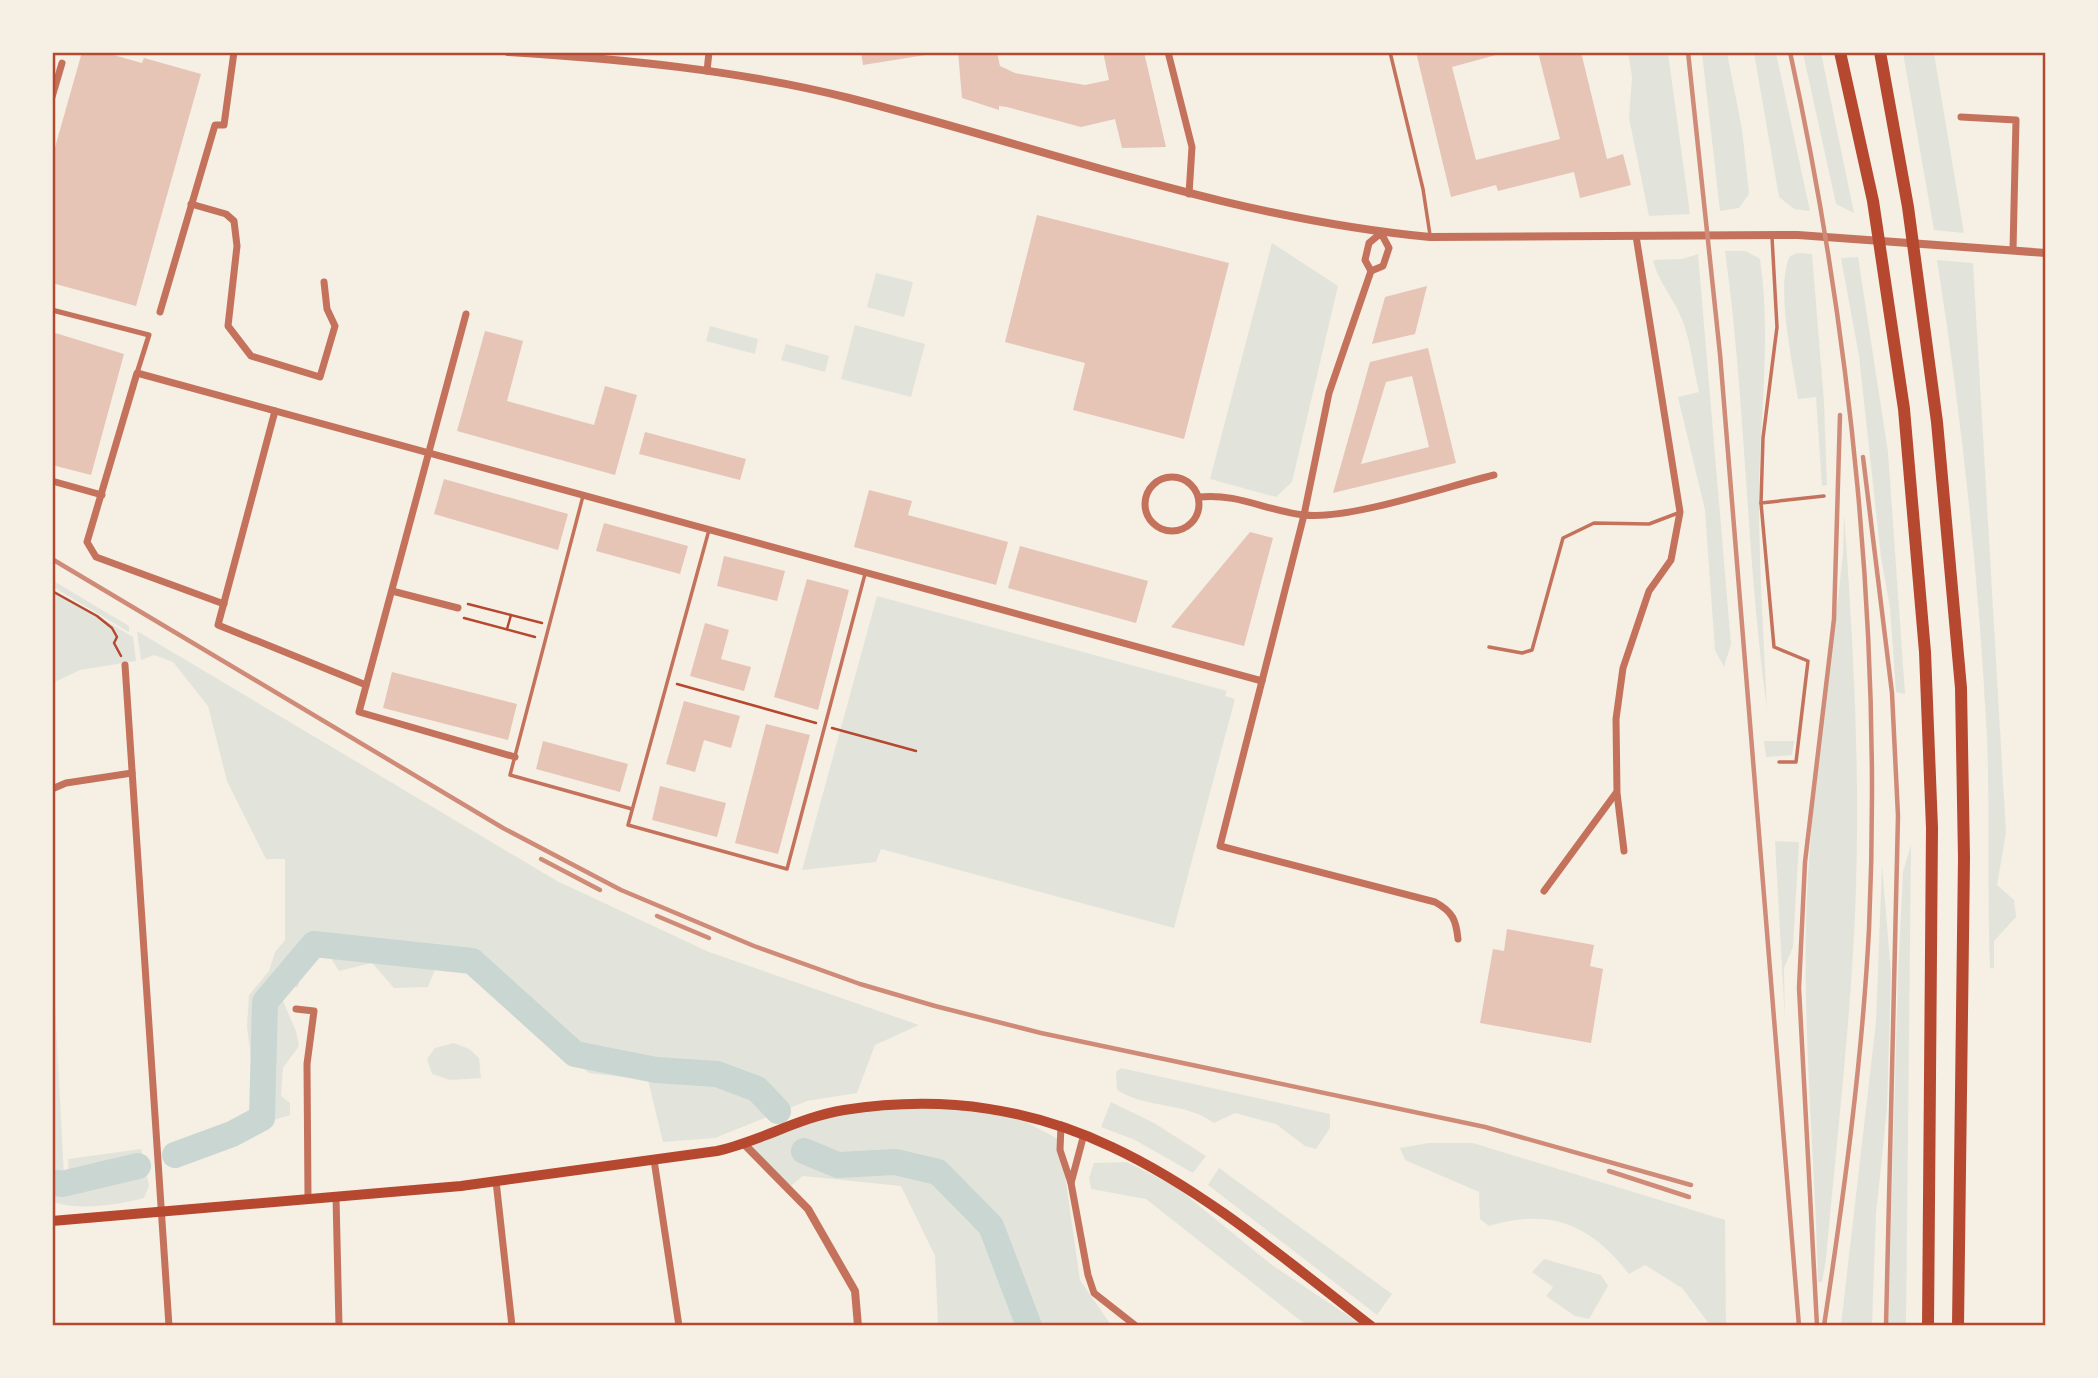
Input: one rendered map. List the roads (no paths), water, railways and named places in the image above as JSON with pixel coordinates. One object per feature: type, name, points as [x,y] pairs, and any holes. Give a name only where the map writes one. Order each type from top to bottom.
[{"type":"highway","points":[[1840,52],[1873,201],[1905,410],[1924,639],[1932,828],[1928,1325]]},
{"type":"highway","points":[[1880,52],[1908,207],[1937,422],[1961,688],[1964,858],[1958,1325]]},
{"type":"main road","points":[[52,1221],[496,1181],[745,1145],[828,1114],[892,1104],[967,1105],[1009,1111],[1084,1133],[1192,1191],[1371,1325]]},
{"type":"street","points":[[160,312],[215,125],[223,125],[234,52]]},
{"type":"street","points":[[508,52],[706,71],[849,98],[1189,194],[1293,218],[1381,233],[1430,237],[1771,235],[2046,253]]},
{"type":"street","points":[[706,71],[709,52]]},
{"type":"street","points":[[1168,52],[1192,147],[1189,194]]},
{"type":"street","points":[[52,97],[62,63]]},
{"type":"street","points":[[1961,117],[2016,120],[2013,250]]},
{"type":"street","points":[[191,204],[226,214],[234,221],[237,246],[228,326],[251,356],[320,377],[335,326],[327,309],[324,282]]},
{"type":"street","points":[[1381,233],[1369,243],[1365,260],[1371,271],[1329,393],[1304,515],[1220,846],[1435,902],[1448,909],[1456,920],[1458,939]]},
{"type":"street","points":[[1371,271],[1384,266],[1389,248],[1381,233]]},
{"type":"street","points":[[1624,851],[1617,793],[1616,719],[1623,668],[1649,591],[1671,560],[1680,512],[1636,236]]},
{"type":"street","points":[[52,310],[149,335],[87,541],[96,557],[224,604]]},
{"type":"street","points":[[466,314],[359,712],[515,757]]},
{"type":"street","points":[[137,373],[1262,681]]},
{"type":"street","points":[[275,411],[218,625],[366,685]]},
{"type":"street","points":[[1199,497],[1223,495],[1304,515],[1341,513],[1494,475]]},
{"type":"street","points":[[1165,477],[1182,478],[1195,489],[1199,497],[1196,517],[1178,530],[1157,526],[1145,508],[1150,487],[1165,477]]},
{"type":"street","points":[[52,481],[102,495]]},
{"type":"street","points":[[391,591],[457,608]]},
{"type":"street","points":[[125,665],[169,1325]]},
{"type":"street","points":[[52,789],[66,783],[132,773]]},
{"type":"street","points":[[1544,891],[1579,848],[1617,793]]},
{"type":"street","points":[[296,1009],[314,1011],[307,1064],[308,1199]]},
{"type":"street","points":[[1061,1125],[1060,1150],[1071,1183],[1088,1275],[1094,1293],[1136,1325]]},
{"type":"street","points":[[1071,1183],[1084,1133]]},
{"type":"street","points":[[745,1145],[808,1209],[855,1291],[858,1325]]},
{"type":"street","points":[[654,1160],[679,1325]]},
{"type":"street","points":[[496,1181],[512,1325]]},
{"type":"street","points":[[336,1197],[340,1325]]},
{"type":"lane","points":[[1390,52],[1423,189],[1430,237]]},
{"type":"lane","points":[[1771,235],[1777,327],[1763,438],[1762,503],[1774,647],[1808,661],[1796,762],[1779,762]]},
{"type":"lane","points":[[584,494],[510,775],[633,810]]},
{"type":"lane","points":[[1762,503],[1824,496]]},
{"type":"lane","points":[[1489,647],[1522,653],[1532,650],[1563,538],[1594,523],[1649,524],[1680,512]]},
{"type":"lane","points":[[709,528],[628,825],[787,869],[865,571]]},
{"type":"waterway","points":[[175,1155],[232,1134],[262,1118],[265,1002],[314,944],[472,961],[575,1054],[656,1070],[717,1074],[757,1089],[778,1111]]},
{"type":"waterway","points":[[804,1151],[838,1165],[895,1162],[938,1172],[991,1226],[1029,1326]]},
{"type":"waterway","points":[[52,1182],[62,1184],[138,1166]]},
{"type":"railway","points":[[1688,52],[1720,354],[1799,1326]]},
{"type":"railway","points":[[1790,52],[1812,159],[1846,378],[1858,488],[1871,710],[1872,820],[1866,979],[1851,1128],[1824,1326]]},
{"type":"railway","points":[[1817,1326],[1799,988],[1805,862],[1834,619],[1840,415]]},
{"type":"railway","points":[[1863,457],[1892,693],[1898,816],[1886,1326]]},
{"type":"railway","points":[[52,559],[503,828],[621,890],[754,946],[860,984],[935,1006],[1041,1033],[1485,1127],[1691,1185]]},
{"type":"railway","points":[[541,859],[600,890]]},
{"type":"railway","points":[[657,916],[709,938]]},
{"type":"railway","points":[[1609,1171],[1689,1197]]}]
